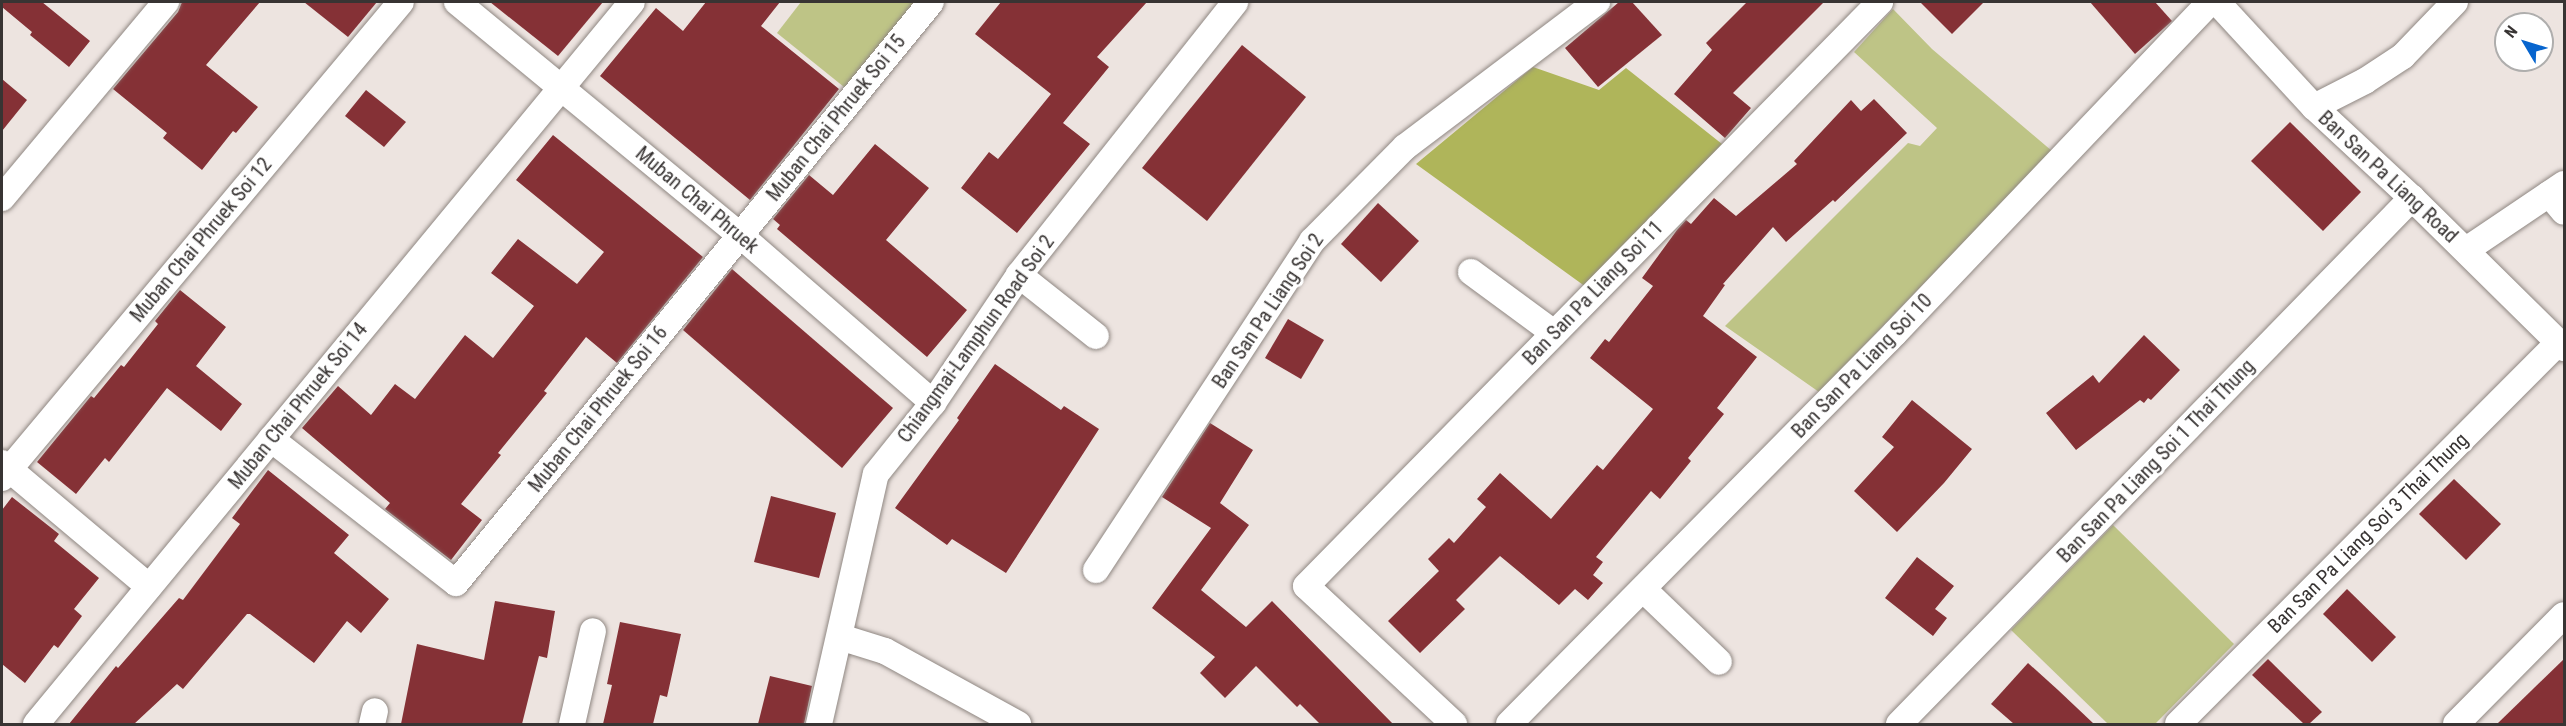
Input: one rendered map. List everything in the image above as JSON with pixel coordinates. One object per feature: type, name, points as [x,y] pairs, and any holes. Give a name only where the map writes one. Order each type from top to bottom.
[{"type":"street","points":[[2,198],[166,2]]},
{"type":"street","name":"Muban Chai Phruek Soi 12","points":[[4,470],[401,2]]},
{"type":"street","name":"Muban Chai Phruek","points":[[457,2],[740,235],[933,403]]},
{"type":"street","name":"Muban Chai Phruek Soi 14","points":[[36,724],[632,2]]},
{"type":"street","name":"Muban Chai Phruek Soi 15","points":[[740,235],[931,2]]},
{"type":"street","name":"Chiangmai-Lamphun Road Soi 2","points":[[819,724],[876,474],[933,403],[1019,275],[1235,2]]},
{"type":"street","name":"Ban San Pa Liang Soi 2","points":[[1096,570],[1312,241],[1405,147],[1597,2]]},
{"type":"street","name":"Ban San Pa Liang Soi 11","points":[[1454,724],[1306,586],[1880,2]]},
{"type":"street","name":"Ban San Pa Liang Soi 10","points":[[1509,724],[1895,333],[2210,2]]},
{"type":"street","name":"Ban San Pa Liang Road","points":[[2217,2],[2314,107],[2412,198],[2562,345]]},
{"type":"street","points":[[2314,107],[2365,81],[2403,56],[2455,2]]},
{"type":"street","points":[[2466,250],[2559,197]]},
{"type":"street","name":"Ban San Pa Liang Soi 1 Thai Thung","points":[[1899,724],[2412,198]]},
{"type":"street","name":"Muban Chai Phruek Soi 16","points":[[271,439],[456,583],[740,235]]},
{"type":"street","points":[[1471,272],[1554,333]]},
{"type":"street","points":[[1019,275],[1096,336]]},
{"type":"street","name":"Ban San Pa Liang Soi 3 Thai Thung","points":[[2178,724],[2562,345]]},
{"type":"street","points":[[4,470],[149,587]]},
{"type":"street","points":[[1643,589],[1719,662]]},
{"type":"street","points":[[2456,724],[2564,616]]},
{"type":"street","points":[[572,724],[593,631]]},
{"type":"street","points":[[840,637],[885,651],[1018,724]]},
{"type":"green space","points":[[801,2],[924,2],[849,91],[777,33]]},
{"type":"green space","points":[[1893,9],[1932,49],[2052,151],[1819,392],[1725,326],[1908,143],[1920,146],[1937,128],[1854,52]]},
{"type":"green space","points":[[1533,67],[1599,90],[1626,68],[1722,144],[1586,287],[1416,164]]},
{"type":"green space","points":[[2113,525],[2234,644],[2155,724],[2108,724],[2011,630]]},
{"type":"building","points":[[2,2],[42,2],[90,41],[69,67],[30,35],[32,32],[2,7]]},
{"type":"building","points":[[182,2],[260,2],[206,65],[258,107],[236,133],[233,131],[202,170],[163,138],[167,133],[113,89],[178,12]]},
{"type":"building","points":[[304,2],[377,2],[348,37]]},
{"type":"building","points":[[490,2],[603,2],[558,56]]},
{"type":"building","points":[[706,2],[780,2],[761,26],[839,89],[750,200],[600,76],[656,8],[683,31]]},
{"type":"building","points":[[1001,2],[1147,2],[1097,57],[1109,67],[1063,123],[1090,144],[1017,233],[961,188],[989,152],[998,159],[1051,94],[975,34]]},
{"type":"building","points":[[1619,2],[1632,2],[1662,35],[1598,87],[1565,48]]},
{"type":"building","points":[[1747,2],[1824,2],[1733,93],[1751,108],[1725,138],[1674,94],[1712,50],[1706,43]]},
{"type":"building","points":[[1920,2],[1984,2],[1952,34]]},
{"type":"building","points":[[2090,2],[2155,2],[2172,21],[2135,54]]},
{"type":"building","points":[[1242,45],[1306,97],[1207,221],[1142,168]]},
{"type":"building","points":[[2,79],[27,100],[2,131]]},
{"type":"building","points":[[366,90],[406,122],[384,147],[345,116]]},
{"type":"building","points":[[1874,99],[1907,133],[1835,202],[1833,200],[1786,242],[1773,227],[1723,284],[1725,285],[1703,316],[1757,357],[1717,408],[1724,414],[1688,458],[1691,461],[1660,499],[1651,491],[1596,557],[1603,562],[1593,575],[1603,583],[1588,600],[1575,589],[1559,605],[1500,556],[1456,600],[1465,609],[1420,653],[1388,621],[1439,571],[1428,559],[1449,538],[1454,543],[1486,507],[1477,499],[1500,473],[1551,519],[1597,465],[1603,470],[1653,409],[1590,358],[1605,339],[1609,342],[1653,286],[1642,278],[1677,230],[1686,220],[1691,224],[1714,198],[1736,216],[1797,164],[1794,161],[1851,100],[1861,111]]},
{"type":"building","points":[[2290,122],[2361,192],[2323,231],[2251,161]]},
{"type":"building","points":[[553,135],[703,257],[617,363],[586,337],[544,391],[547,393],[498,453],[501,455],[461,504],[482,520],[451,560],[385,509],[390,503],[302,428],[338,386],[371,415],[395,384],[415,399],[465,335],[493,358],[534,306],[491,273],[518,239],[577,284],[604,252],[516,180]]},
{"type":"building","points":[[875,144],[929,188],[886,240],[967,310],[927,357],[777,229],[780,225],[773,219],[809,175],[833,195]]},
{"type":"building","points":[[1378,203],[1419,241],[1381,282],[1341,244]]},
{"type":"building","points":[[732,269],[893,408],[842,468],[683,330]]},
{"type":"building","points":[[180,290],[226,327],[196,366],[242,404],[221,431],[167,388],[109,462],[105,458],[76,494],[37,462],[91,396],[94,398],[121,365],[124,367],[158,324],[155,321]]},
{"type":"building","points":[[1288,319],[1324,340],[1301,379],[1265,358]]},
{"type":"building","points":[[2144,335],[2180,370],[2151,400],[2148,398],[2144,403],[2140,400],[2076,450],[2046,413],[2093,375],[2099,383]]},
{"type":"building","points":[[995,364],[1061,410],[1064,406],[1099,429],[1006,573],[952,539],[947,545],[895,508],[959,420],[957,418]]},
{"type":"building","points":[[1912,400],[1972,449],[1944,483],[1897,532],[1854,491],[1894,447],[1882,437]]},
{"type":"building","points":[[1210,423],[1253,450],[1220,503],[1249,525],[1201,590],[1246,627],[1272,601],[1393,724],[1320,724],[1300,704],[1297,707],[1256,666],[1225,698],[1200,673],[1215,657],[1152,608],[1211,528],[1162,497]]},
{"type":"building","points":[[268,470],[349,535],[334,553],[389,599],[361,633],[347,621],[314,663],[247,614],[183,689],[177,684],[134,724],[69,724],[116,666],[118,668],[179,598],[183,600],[240,524],[232,518]]},
{"type":"building","points":[[2454,479],[2501,524],[2466,560],[2419,514]]},
{"type":"building","points":[[771,496],[836,513],[819,578],[754,562]]},
{"type":"building","points":[[12,497],[59,534],[54,541],[99,578],[74,609],[82,616],[58,648],[54,645],[25,683],[2,664],[2,510]]},
{"type":"building","points":[[1917,557],[1954,586],[1935,609],[1947,618],[1933,636],[1885,598]]},
{"type":"building","points":[[2347,589],[2396,637],[2372,662],[2323,614]]},
{"type":"building","points":[[495,601],[555,611],[547,658],[539,656],[522,724],[401,724],[417,644],[484,660]]},
{"type":"building","points":[[620,622],[681,634],[667,697],[660,695],[653,724],[603,724],[612,685],[607,684]]},
{"type":"building","points":[[2565,658],[2565,724],[2497,724]]},
{"type":"building","points":[[2268,659],[2322,712],[2309,724],[2304,724],[2252,675]]},
{"type":"building","points":[[2028,663],[2094,724],[2014,724],[1991,704]]},
{"type":"building","points":[[770,676],[812,686],[804,724],[758,724]]}]
